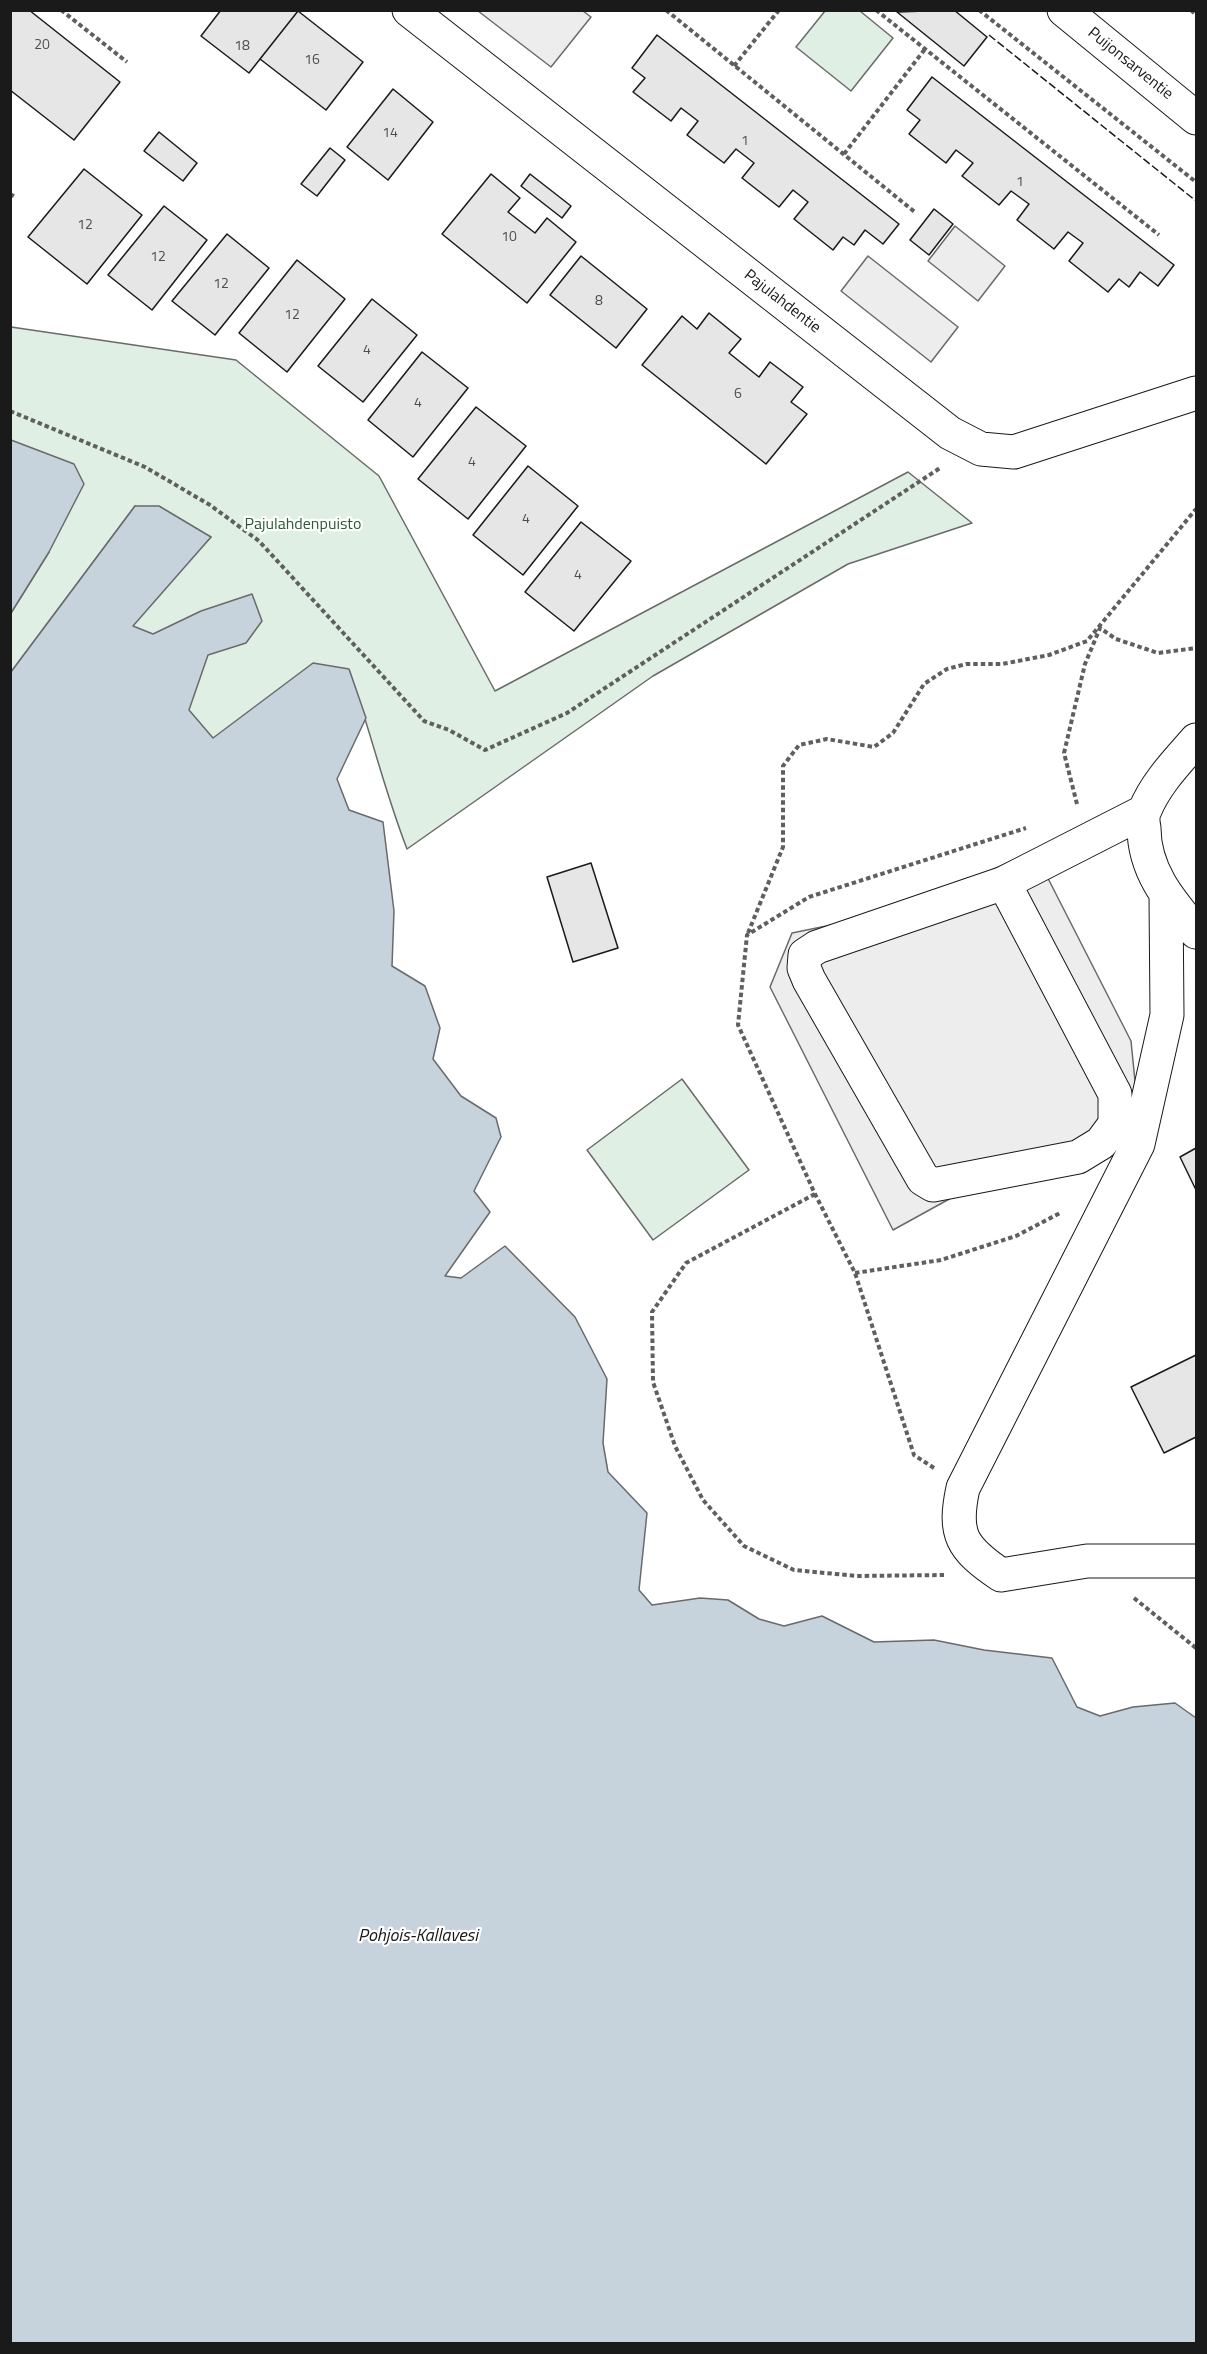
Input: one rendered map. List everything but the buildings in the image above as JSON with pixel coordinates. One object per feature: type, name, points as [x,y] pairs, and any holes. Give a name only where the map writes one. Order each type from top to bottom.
[{"type":"street","name":"Pajulahdentie","points":[[409,10],[950,433],[981,449],[1014,452],[1197,393]]},
{"type":"street","name":"Puijonsarventie","points":[[1064,10],[1197,118]]},
{"type":"street","points":[[1004,883],[1115,1094],[1114,1124],[1101,1143],[1078,1157],[933,1185],[922,1179],[815,990],[804,968],[805,956],[817,947],[1004,883],[1143,812],[1167,772],[1197,741]]},
{"type":"street","points":[[1143,812],[1144,846],[1166,897],[1197,932]]},
{"type":"street","points":[[1166,897],[1167,1015],[1138,1144],[963,1488],[957,1518],[964,1541],[980,1561],[1001,1575],[1087,1562],[1197,1561]]},
{"type":"path","points":[[61,10],[127,62]]},
{"type":"path","points":[[666,10],[916,213]]},
{"type":"path","points":[[734,66],[778,10]]},
{"type":"path","points":[[876,10],[1159,235]]},
{"type":"path","points":[[979,10],[1197,182]]},
{"type":"path","points":[[1191,10],[1197,15]]},
{"type":"path","points":[[844,154],[925,49]]},
{"type":"path","points":[[10,194],[15,197]]},
{"type":"path","points":[[10,411],[145,467],[210,505],[259,541],[424,721],[449,730],[484,750],[567,712],[945,465],[981,449]]},
{"type":"path","points":[[747,934],[783,847],[783,766],[799,745],[827,740],[874,747],[893,733],[924,684],[947,669],[966,664],[1002,664],[1066,650],[1087,641],[1197,509]]},
{"type":"path","points":[[1100,628],[1116,639],[1158,653],[1197,648]]},
{"type":"path","points":[[1079,811],[1064,753],[1085,664],[1100,628]]},
{"type":"path","points":[[815,1194],[686,1263],[652,1312],[653,1382],[675,1446],[703,1500],[744,1546],[794,1570],[857,1576],[1001,1575]]},
{"type":"path","points":[[855,1273],[941,1260],[1016,1236],[1068,1209]]},
{"type":"path","points":[[1131,1596],[1197,1648]]},
{"type":"green space","points":[[825,11],[860,11],[893,38],[851,91],[796,47]]},
{"type":"green space","name":"Pajulahdenpuisto","points":[[11,327],[236,360],[379,476],[495,691],[908,472],[972,523],[848,564],[653,676],[407,849],[349,670],[213,739],[73,688],[211,537],[135,506],[11,672],[11,613],[49,552],[11,497]]},
{"type":"green space","points":[[682,1079],[749,1170],[653,1240],[587,1150]]},
{"type":"shaded area","points":[[478,11],[583,11],[591,17],[551,67]]},
{"type":"shaded area","points":[[955,226],[1005,266],[978,301],[928,261]]},
{"type":"shaded area","points":[[868,256],[958,327],[931,362],[841,291]]},
{"type":"shaded area","points":[[1034,851],[1131,1041],[1136,1091],[1122,1136],[982,1181],[893,1230],[770,987],[792,933],[900,911]]},
{"type":"water","points":[[11,440],[74,464],[84,484],[49,552],[11,613]]},
{"type":"water","name":"Pohjois-Kallavesi","points":[[135,506],[159,506],[211,537],[133,626],[153,634],[201,611],[252,594],[262,621],[246,643],[208,655],[189,710],[213,738],[313,663],[349,669],[366,718],[337,779],[349,810],[383,822],[394,911],[392,966],[425,986],[440,1028],[433,1059],[461,1096],[496,1118],[501,1137],[474,1191],[490,1212],[445,1276],[461,1278],[505,1246],[575,1317],[607,1379],[603,1443],[608,1472],[647,1513],[639,1590],[652,1605],[700,1598],[728,1600],[759,1619],[784,1626],[822,1616],[874,1642],[934,1640],[984,1650],[1052,1658],[1077,1707],[1100,1716],[1133,1707],[1175,1703],[1196,1718],[1196,2343],[11,2343],[11,672]]},
{"type":"fence","points":[[989,35],[1196,201]]}]
